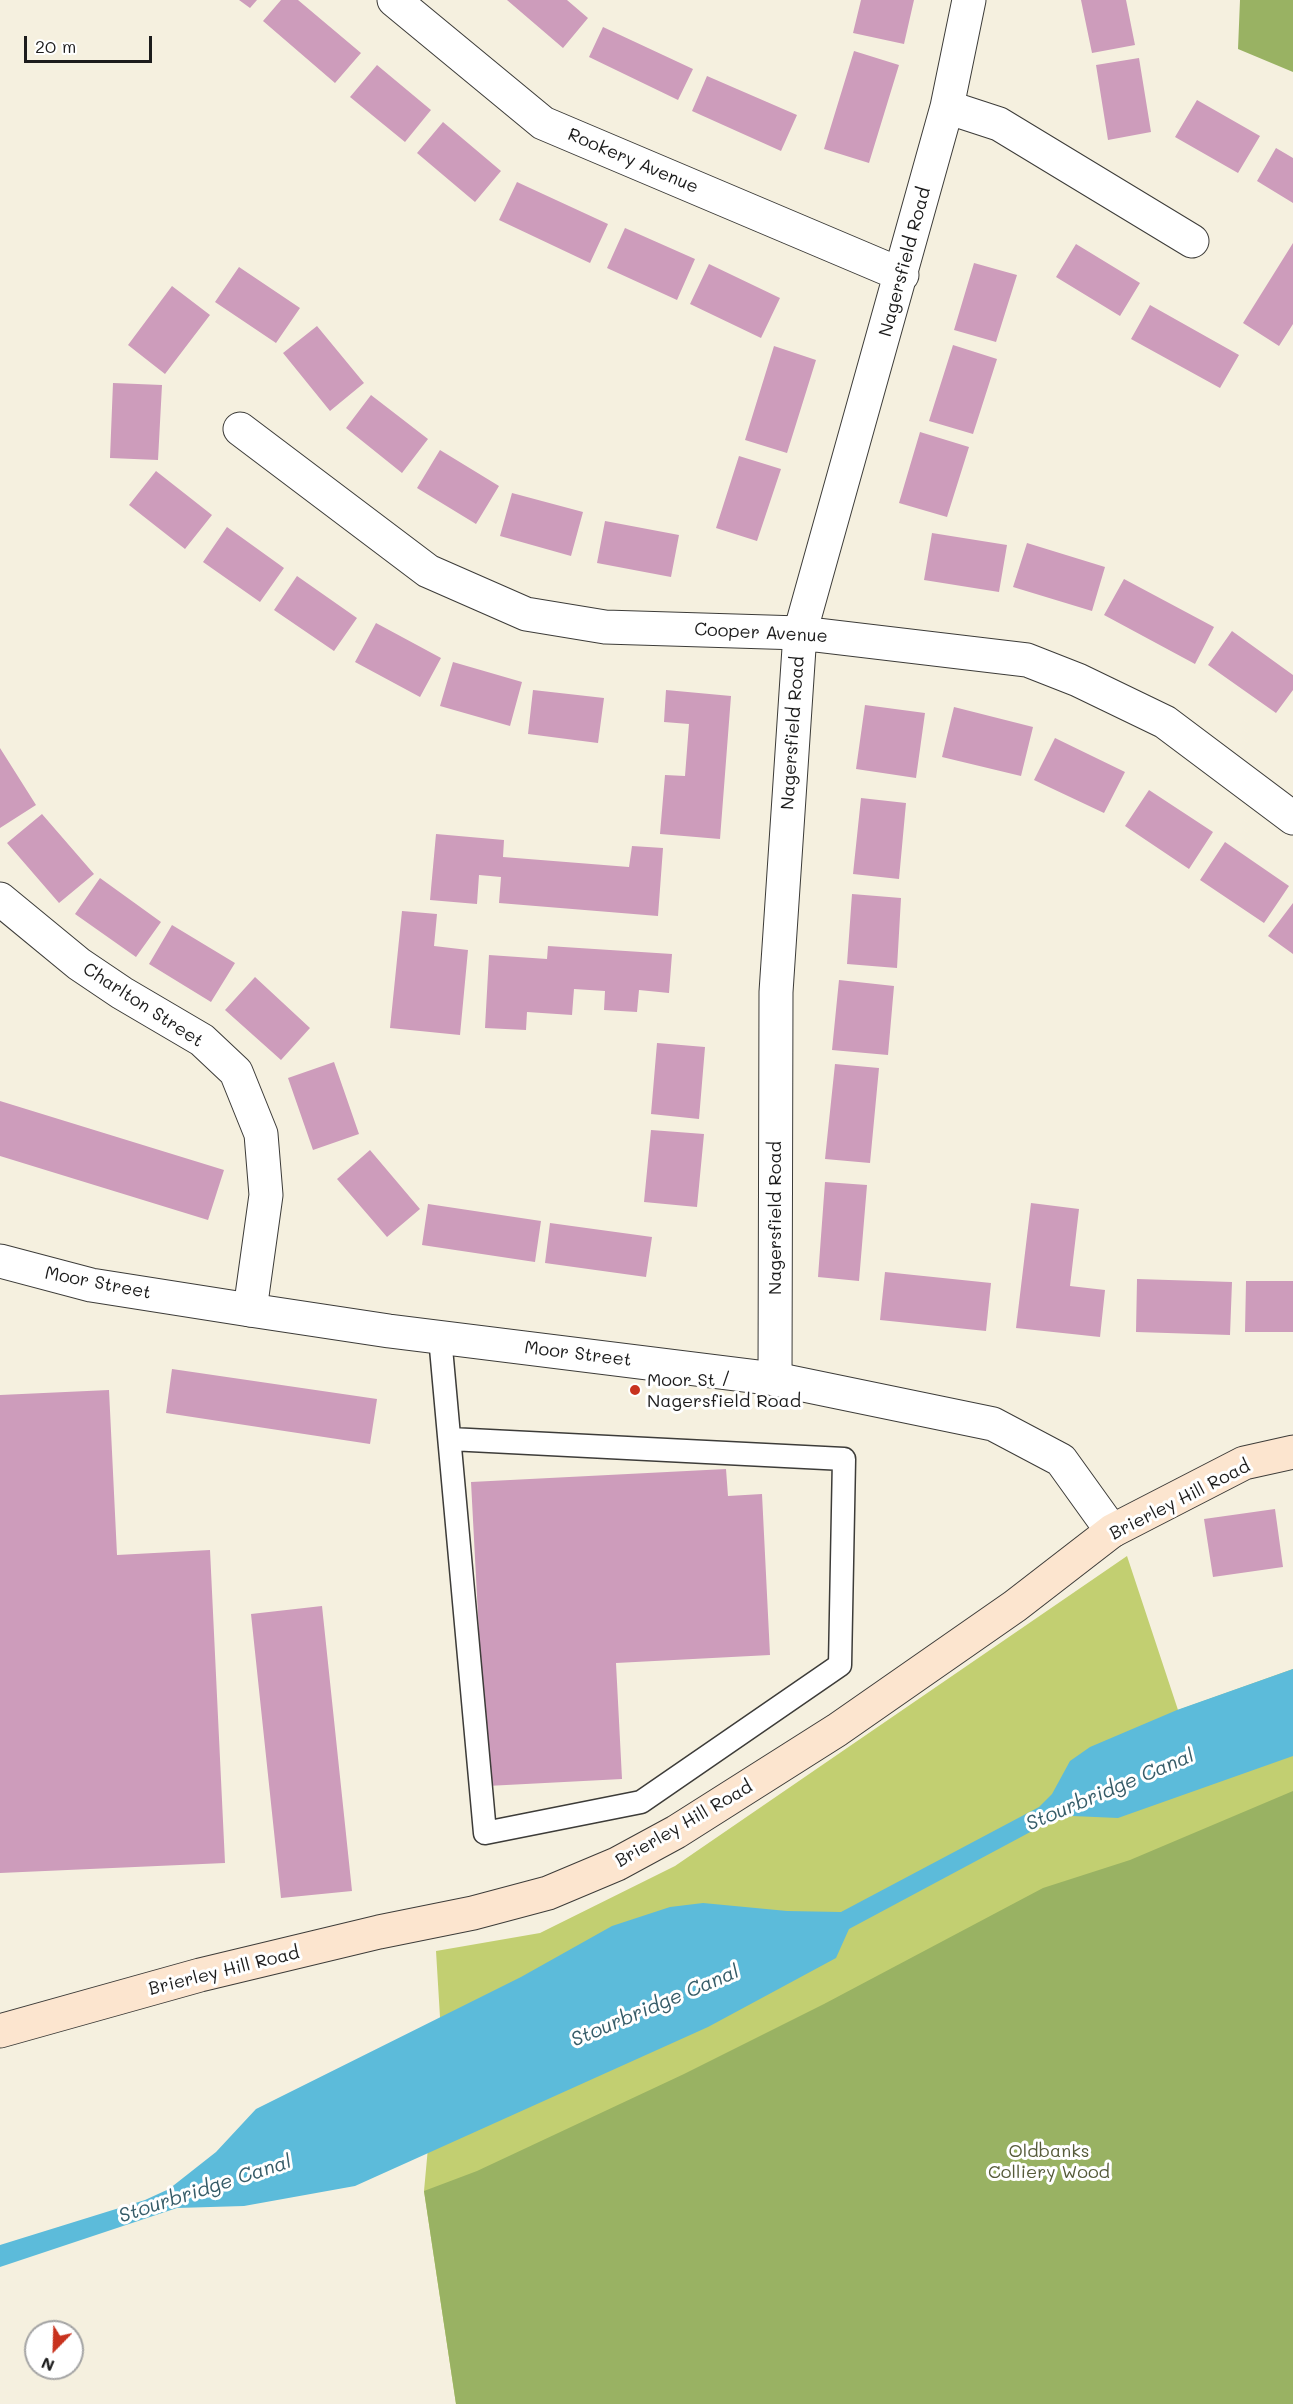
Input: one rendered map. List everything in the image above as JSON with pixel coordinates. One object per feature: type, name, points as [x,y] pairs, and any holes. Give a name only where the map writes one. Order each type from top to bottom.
[{"type":"main road","name":"Brierley Hill Road","points":[[0,2031],[200,1975],[537,1896],[617,1864],[676,1832],[837,1730],[1015,1606],[1112,1532],[1244,1463],[1293,1452]]},
{"type":"street","name":"Rookery Avenue","points":[[394,0],[543,123],[902,274]]},
{"type":"street","name":"Nagersfield Road","points":[[774,1379],[776,992],[800,633],[947,107],[969,0]]},
{"type":"street","points":[[947,107],[999,124],[1192,241]]},
{"type":"street","name":"Cooper Avenue","points":[[240,429],[428,571],[526,614],[605,627],[800,633],[1027,660],[1078,680],[1165,722],[1290,809]]},
{"type":"street","name":"Charlton Street","points":[[0,899],[79,964],[122,993],[202,1040],[236,1072],[261,1134],[266,1195],[250,1310]]},
{"type":"street","name":"Moor Street","points":[[0,1261],[91,1285],[440,1337],[774,1379],[993,1424],[1061,1460],[1112,1532]]},
{"type":"lane","points":[[440,1337],[485,1833],[641,1802],[840,1665],[844,1459],[450,1439]]},
{"type":"green space","points":[[1240,0],[1293,0],[1293,72],[1238,49]]},
{"type":"green space","name":"Oldbanks Colliery Wood","points":[[1127,1556],[1178,1710],[1293,1669],[1293,2404],[456,2404],[424,2191],[440,2017],[436,1951],[540,1933],[675,1866]]},
{"type":"green space","name":"Oldbanks Colliery Wood","points":[[1293,1791],[1293,2404],[456,2404],[424,2191],[477,2171],[684,2074],[824,2004],[1043,1888],[1130,1860]]},
{"type":"water","name":"Stourbridge Canal","points":[[1293,1669],[1293,1756],[1118,1818],[1072,1816],[1049,1822],[849,1929],[836,1958],[708,2027],[355,2186],[244,2206],[177,2208],[0,2267],[0,2245],[145,2200],[169,2189],[216,2152],[256,2109],[521,1977],[612,1926],[670,1907],[703,1903],[787,1911],[841,1912],[1039,1807],[1052,1794],[1070,1761],[1090,1747],[1177,1710]]},
{"type":"building","points":[[239,0],[257,0],[250,8]]},
{"type":"building","points":[[281,0],[298,0],[361,53],[335,83],[263,21]]},
{"type":"building","points":[[507,0],[567,0],[588,18],[563,48]]},
{"type":"building","points":[[861,0],[914,0],[904,44],[853,33]]},
{"type":"building","points":[[1081,0],[1126,0],[1135,45],[1092,53]]},
{"type":"building","points":[[603,27],[693,69],[678,100],[589,57]]},
{"type":"building","points":[[854,51],[899,65],[869,163],[824,149]]},
{"type":"building","points":[[1139,58],[1151,132],[1108,140],[1096,65]]},
{"type":"building","points":[[377,65],[431,110],[405,142],[350,97]]},
{"type":"building","points":[[707,76],[797,115],[781,151],[692,111]]},
{"type":"building","points":[[1197,100],[1260,136],[1238,173],[1175,137]]},
{"type":"building","points":[[443,122],[501,171],[475,202],[417,153]]},
{"type":"building","points":[[1276,148],[1293,158],[1293,203],[1257,181]]},
{"type":"building","points":[[517,182],[608,224],[590,263],[499,220]]},
{"type":"building","points":[[625,228],[695,259],[677,300],[607,268]]},
{"type":"building","points":[[1293,243],[1293,324],[1279,346],[1243,323]]},
{"type":"building","points":[[1076,244],[1140,283],[1120,316],[1056,277]]},
{"type":"building","points":[[974,263],[1017,275],[996,342],[954,330]]},
{"type":"building","points":[[709,264],[780,298],[761,338],[690,304]]},
{"type":"building","points":[[239,267],[300,308],[276,343],[215,302]]},
{"type":"building","points":[[172,286],[210,315],[165,374],[128,345]]},
{"type":"building","points":[[1150,305],[1239,355],[1220,388],[1131,339]]},
{"type":"building","points":[[317,326],[364,383],[330,411],[283,353]]},
{"type":"building","points":[[953,345],[997,359],[973,434],[929,421]]},
{"type":"building","points":[[774,346],[816,360],[787,453],[745,440]]},
{"type":"building","points":[[113,383],[162,385],[158,460],[110,458]]},
{"type":"building","points":[[371,395],[428,439],[402,473],[346,428]]},
{"type":"building","points":[[920,432],[969,447],[947,517],[899,503]]},
{"type":"building","points":[[440,450],[499,486],[476,524],[417,488]]},
{"type":"building","points":[[739,456],[781,469],[757,541],[716,528]]},
{"type":"building","points":[[156,471],[212,515],[185,549],[129,505]]},
{"type":"building","points":[[512,493],[583,512],[571,556],[500,536]]},
{"type":"building","points":[[605,521],[679,535],[671,577],[597,563]]},
{"type":"building","points":[[227,527],[284,568],[260,602],[203,562]]},
{"type":"building","points":[[932,533],[1007,545],[999,592],[924,580]]},
{"type":"building","points":[[1027,543],[1105,567],[1092,611],[1013,587]]},
{"type":"building","points":[[297,576],[357,618],[334,651],[274,610]]},
{"type":"building","points":[[1124,579],[1214,627],[1195,664],[1104,615]]},
{"type":"building","points":[[376,623],[441,658],[420,697],[355,662]]},
{"type":"building","points":[[1232,631],[1293,675],[1293,690],[1276,713],[1208,665]]},
{"type":"building","points":[[453,662],[522,682],[510,726],[440,706]]},
{"type":"building","points":[[533,690],[604,698],[598,743],[528,734]]},
{"type":"building","points":[[666,690],[731,696],[720,839],[660,834],[665,775],[685,776],[689,724],[664,722]]},
{"type":"building","points":[[865,705],[925,713],[916,778],[856,769]]},
{"type":"building","points":[[954,707],[1033,727],[1021,776],[942,757]]},
{"type":"building","points":[[1055,738],[1125,772],[1104,813],[1034,780]]},
{"type":"building","points":[[0,748],[36,805],[0,828]]},
{"type":"building","points":[[1149,790],[1213,832],[1189,869],[1125,826]]},
{"type":"building","points":[[861,798],[906,803],[899,879],[853,874]]},
{"type":"building","points":[[42,814],[94,874],[59,903],[7,843]]},
{"type":"building","points":[[436,834],[504,840],[503,857],[629,867],[632,846],[663,848],[658,916],[499,903],[501,877],[479,875],[477,904],[430,900]]},
{"type":"building","points":[[1225,842],[1289,886],[1264,923],[1200,880]]},
{"type":"building","points":[[100,878],[161,922],[136,957],[75,914]]},
{"type":"building","points":[[852,894],[901,898],[897,968],[847,964]]},
{"type":"building","points":[[1293,903],[1293,954],[1268,936]]},
{"type":"building","points":[[402,911],[437,914],[434,946],[468,950],[460,1035],[390,1028]]},
{"type":"building","points":[[172,925],[235,963],[211,1002],[149,964]]},
{"type":"building","points":[[548,946],[672,954],[669,993],[639,990],[637,1012],[604,1010],[605,991],[574,989],[572,1015],[527,1012],[526,1030],[485,1028],[489,955],[547,959]]},
{"type":"building","points":[[255,977],[310,1028],[281,1060],[225,1010]]},
{"type":"building","points":[[839,980],[894,986],[888,1055],[832,1050]]},
{"type":"building","points":[[657,1043],[705,1047],[699,1119],[651,1114]]},
{"type":"building","points":[[334,1062],[359,1134],[313,1150],[288,1078]]},
{"type":"building","points":[[835,1064],[879,1068],[870,1163],[825,1159]]},
{"type":"building","points":[[0,1101],[224,1170],[208,1220],[0,1156]]},
{"type":"building","points":[[651,1130],[704,1134],[697,1207],[644,1202]]},
{"type":"building","points":[[370,1150],[420,1209],[387,1237],[337,1179]]},
{"type":"building","points":[[825,1182],[867,1185],[859,1281],[818,1277]]},
{"type":"building","points":[[1031,1203],[1079,1209],[1070,1286],[1105,1290],[1100,1337],[1016,1328]]},
{"type":"building","points":[[428,1204],[541,1221],[535,1262],[422,1245]]},
{"type":"building","points":[[550,1223],[652,1237],[646,1277],[545,1263]]},
{"type":"building","points":[[885,1272],[991,1283],[986,1331],[880,1320]]},
{"type":"building","points":[[1137,1279],[1232,1282],[1230,1335],[1136,1332]]},
{"type":"building","points":[[1246,1281],[1293,1281],[1293,1332],[1245,1332]]},
{"type":"building","points":[[172,1369],[377,1399],[370,1444],[166,1413]]},
{"type":"building","points":[[109,1390],[117,1555],[210,1550],[225,1863],[0,1873],[0,1395]]},
{"type":"building","points":[[726,1469],[728,1496],[762,1494],[770,1655],[616,1663],[622,1779],[487,1786],[471,1482]]},
{"type":"building","points":[[1275,1509],[1283,1567],[1213,1577],[1204,1519]]},
{"type":"building","points":[[322,1606],[352,1891],[281,1898],[251,1614]]},
{"type":"place","name":"Moor St / Nagersfield Road","points":[[635,1390]]}]
